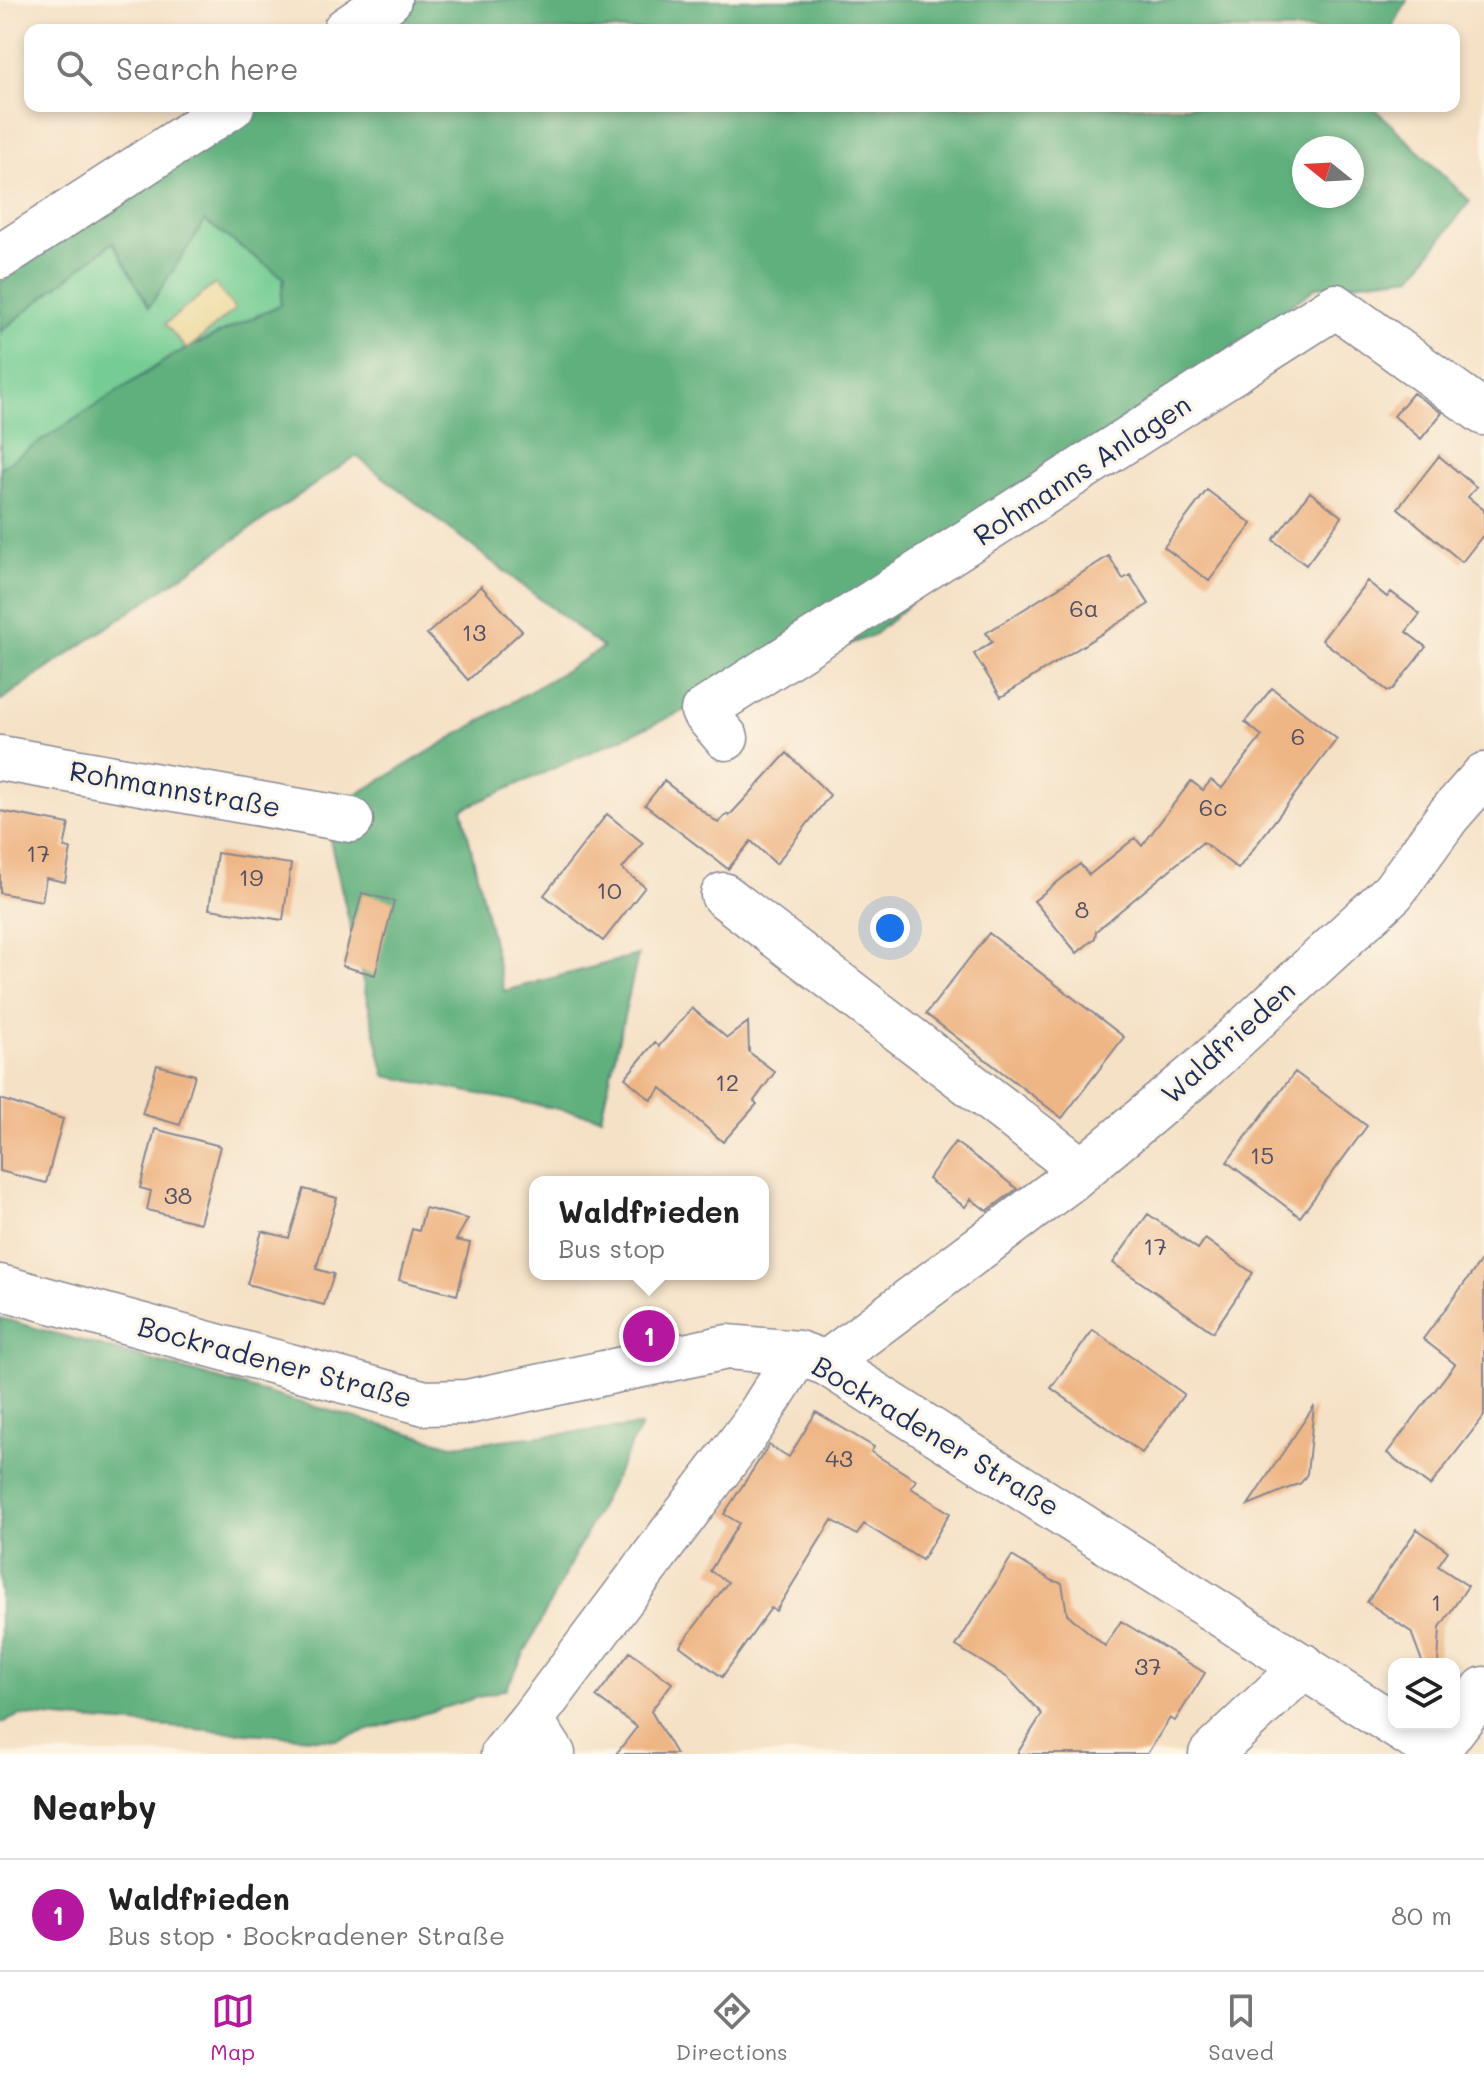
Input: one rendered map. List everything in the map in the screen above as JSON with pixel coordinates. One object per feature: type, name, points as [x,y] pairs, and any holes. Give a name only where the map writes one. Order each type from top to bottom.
[{"type":"street","points":[[354,24],[389,0]]},
{"type":"street","points":[[0,257],[223,112]]},
{"type":"street","name":"Rohmanns Anlagen","points":[[726,738],[703,711],[1336,306],[1484,413]]},
{"type":"street","name":"Rohmannstraße","points":[[0,758],[351,820]]},
{"type":"street","name":"Waldfrieden","points":[[503,1754],[542,1737],[752,1426],[812,1358],[1082,1170],[1202,1069],[1393,892],[1448,816],[1484,775]]},
{"type":"street","points":[[723,895],[1082,1170]]},
{"type":"street","name":"Bockradener Straße","points":[[0,1287],[425,1403],[467,1402],[727,1347],[812,1358],[1438,1753]]},
{"type":"street","points":[[1211,1754],[1304,1666]]},
{"type":"street","points":[[1438,1753],[1484,1689]]},
{"type":"green space","points":[[418,0],[1407,0],[1394,24],[383,24]]},
{"type":"green space","points":[[252,112],[1378,112],[1470,201],[1413,276],[1317,287],[1079,455],[874,635],[731,690],[462,809],[504,991],[638,955],[601,1117],[385,1076],[324,814],[603,648],[356,456],[0,701],[0,468],[174,355],[280,305],[284,278],[205,221],[149,307],[113,242],[0,332],[0,282]]},
{"type":"green space","points":[[205,220],[284,277],[280,305],[174,355],[0,468],[0,332],[113,242]]},
{"type":"green space","points":[[0,1318],[452,1445],[641,1426],[506,1689],[336,1740],[20,1715],[0,1724]]},
{"type":"sand","points":[[215,284],[235,309],[187,350],[165,324]]},
{"type":"building","points":[[1413,393],[1442,413],[1421,439],[1394,416]]},
{"type":"building","points":[[1439,456],[1476,487],[1468,497],[1484,510],[1484,534],[1462,562],[1398,508]]},
{"type":"building","points":[[1207,490],[1252,524],[1209,581],[1164,547]]},
{"type":"building","points":[[1310,492],[1342,517],[1306,565],[1273,540]]},
{"type":"building","points":[[1109,556],[1123,579],[1130,575],[1149,604],[1001,697],[974,654],[992,642],[986,633]]},
{"type":"building","points":[[1367,581],[1387,597],[1391,592],[1420,614],[1406,632],[1426,647],[1393,689],[1388,691],[1322,640]]},
{"type":"building","points":[[481,586],[522,631],[468,680],[427,634]]},
{"type":"building","points":[[1272,688],[1337,739],[1238,869],[1203,842],[1096,931],[1095,938],[1077,953],[1034,901],[1080,864],[1089,875],[1135,838],[1142,846],[1191,781],[1203,790],[1211,780],[1222,788],[1262,736],[1245,722]]},
{"type":"building","points":[[787,753],[830,795],[776,864],[751,841],[728,869],[645,805],[664,781],[718,823],[727,814],[729,816]]},
{"type":"building","points":[[0,811],[69,824],[64,848],[71,849],[65,882],[46,878],[42,901],[0,893]]},
{"type":"building","points":[[607,814],[643,843],[622,869],[645,887],[603,941],[544,895]]},
{"type":"building","points":[[217,853],[291,864],[283,920],[209,909]]},
{"type":"building","points":[[362,893],[394,901],[375,975],[342,966]]},
{"type":"building","points":[[989,933],[1124,1037],[1062,1118],[926,1014]]},
{"type":"building","points":[[692,1008],[727,1038],[748,1022],[749,1052],[775,1072],[754,1101],[757,1104],[723,1142],[661,1088],[651,1100],[625,1078],[655,1042],[659,1046]]},
{"type":"building","points":[[157,1065],[195,1075],[180,1125],[142,1114]]},
{"type":"building","points":[[1295,1072],[1367,1126],[1300,1217],[1227,1162]]},
{"type":"building","points":[[0,1099],[63,1119],[46,1183],[0,1171]]},
{"type":"building","points":[[155,1129],[220,1146],[200,1223],[147,1210],[151,1191],[140,1188]]},
{"type":"building","points":[[955,1142],[1017,1189],[987,1211],[971,1199],[965,1207],[928,1179]]},
{"type":"building","points":[[304,1189],[337,1198],[316,1269],[334,1274],[324,1305],[247,1284],[262,1231],[289,1238]]},
{"type":"building","points":[[425,1208],[468,1219],[456,1240],[470,1243],[457,1295],[399,1280],[412,1229],[419,1231]]},
{"type":"building","points":[[1148,1214],[1198,1249],[1205,1239],[1253,1273],[1213,1332],[1113,1263]]},
{"type":"building","points":[[1484,1257],[1484,1416],[1430,1486],[1387,1453],[1455,1364],[1423,1339]]},
{"type":"building","points":[[1093,1330],[1184,1394],[1142,1453],[1051,1388]]},
{"type":"building","points":[[1314,1406],[1307,1474],[1301,1483],[1248,1505]]},
{"type":"building","points":[[816,1412],[874,1447],[871,1452],[916,1480],[911,1488],[950,1513],[922,1560],[864,1524],[857,1535],[832,1520],[776,1611],[771,1608],[722,1677],[680,1646],[728,1582],[710,1571],[739,1523],[724,1514],[769,1445],[789,1457]]},
{"type":"building","points":[[1417,1529],[1448,1551],[1438,1566],[1468,1586],[1440,1627],[1438,1658],[1421,1658],[1411,1632],[1367,1602]]},
{"type":"building","points":[[1012,1556],[1053,1581],[1062,1583],[1067,1614],[1105,1646],[1121,1621],[1205,1673],[1175,1721],[1170,1718],[1147,1754],[1017,1754],[1042,1714],[1008,1678],[956,1646]]},
{"type":"building","points":[[630,1652],[672,1683],[651,1711],[676,1754],[616,1754],[637,1727],[596,1697]]},
{"type":"place","name":"Waldfrieden","points":[[649,1336]]}]
